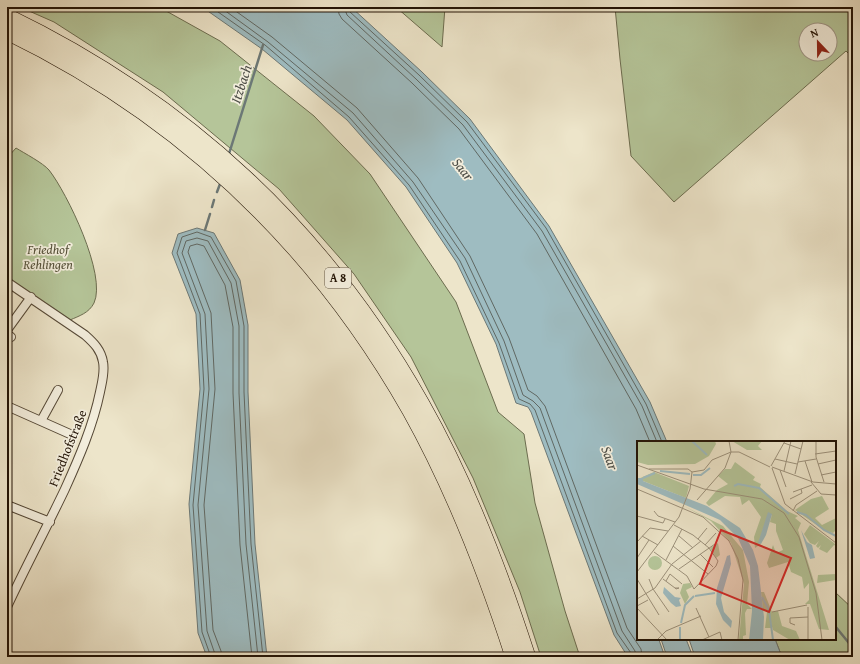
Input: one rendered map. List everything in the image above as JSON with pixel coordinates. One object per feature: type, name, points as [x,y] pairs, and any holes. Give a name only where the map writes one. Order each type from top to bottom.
[{"type":"highway","name":"A 8","points":[[7,16],[84,56],[125,82],[191,130],[230,163],[272,204],[303,236],[339,280],[365,313],[395,358],[442,440],[483,533],[507,594],[528,657]]},
{"type":"highway","name":"A 8","points":[[7,32],[76,68],[156,121],[188,146],[221,174],[262,214],[293,246],[328,288],[382,365],[429,447],[470,538],[512,657]]},
{"type":"street","name":"Friedhofstraße","points":[[7,282],[85,335],[96,345],[101,354],[103,363],[103,373],[98,403],[88,435],[75,468],[50,522],[7,607]]},
{"type":"street","points":[[8,334],[31,297]]},
{"type":"street","points":[[41,421],[58,390]]},
{"type":"street","points":[[7,406],[70,434]]},
{"type":"street","points":[[7,505],[50,522]]},
{"type":"green space","points":[[20,7],[159,7],[220,41],[314,116],[370,174],[456,302],[498,412],[524,434],[535,503],[565,611],[580,657],[541,657],[520,592],[473,478],[411,357],[354,274],[279,189],[163,92],[54,22]]},
{"type":"green space","points":[[445,7],[442,47],[397,8]]},
{"type":"green space","points":[[615,7],[677,7],[679,10],[682,7],[853,7],[853,58],[846,51],[838,58],[838,22],[798,22],[798,62],[833,62],[674,202],[631,156]]},
{"type":"green space","name":"Friedhof Rehlingen","points":[[16,148],[46,167],[57,181],[75,215],[90,255],[97,290],[94,303],[87,312],[70,320],[7,278],[7,158]]},
{"type":"green space","points":[[836,593],[853,609],[853,657],[782,657],[775,640],[836,640]]},
{"type":"water","name":"Saar","points":[[202,7],[351,7],[422,72],[470,119],[549,226],[650,402],[667,441],[637,441],[637,640],[659,640],[665,657],[628,657],[614,635],[531,412],[528,407],[516,403],[496,344],[457,263],[406,187],[347,120],[262,49]]},
{"type":"water","points":[[197,228],[214,233],[240,280],[248,325],[248,392],[255,544],[267,657],[207,657],[198,633],[189,504],[200,389],[196,314],[172,253],[178,234]]},
{"type":"water","points":[[661,640],[686,640],[693,657],[667,657]]},
{"type":"water","points":[[689,640],[775,640],[782,657],[695,657]]},
{"type":"waterway","name":"Itzbach","points":[[228,157],[263,45]]},
{"type":"waterway","name":"Itzbach","points":[[217,192],[220,184]]},
{"type":"waterway","name":"Itzbach","points":[[212,207],[214,200]]},
{"type":"waterway","name":"Itzbach","points":[[205,230],[210,214]]},
{"type":"waterway","points":[[836,627],[853,648]]}]
